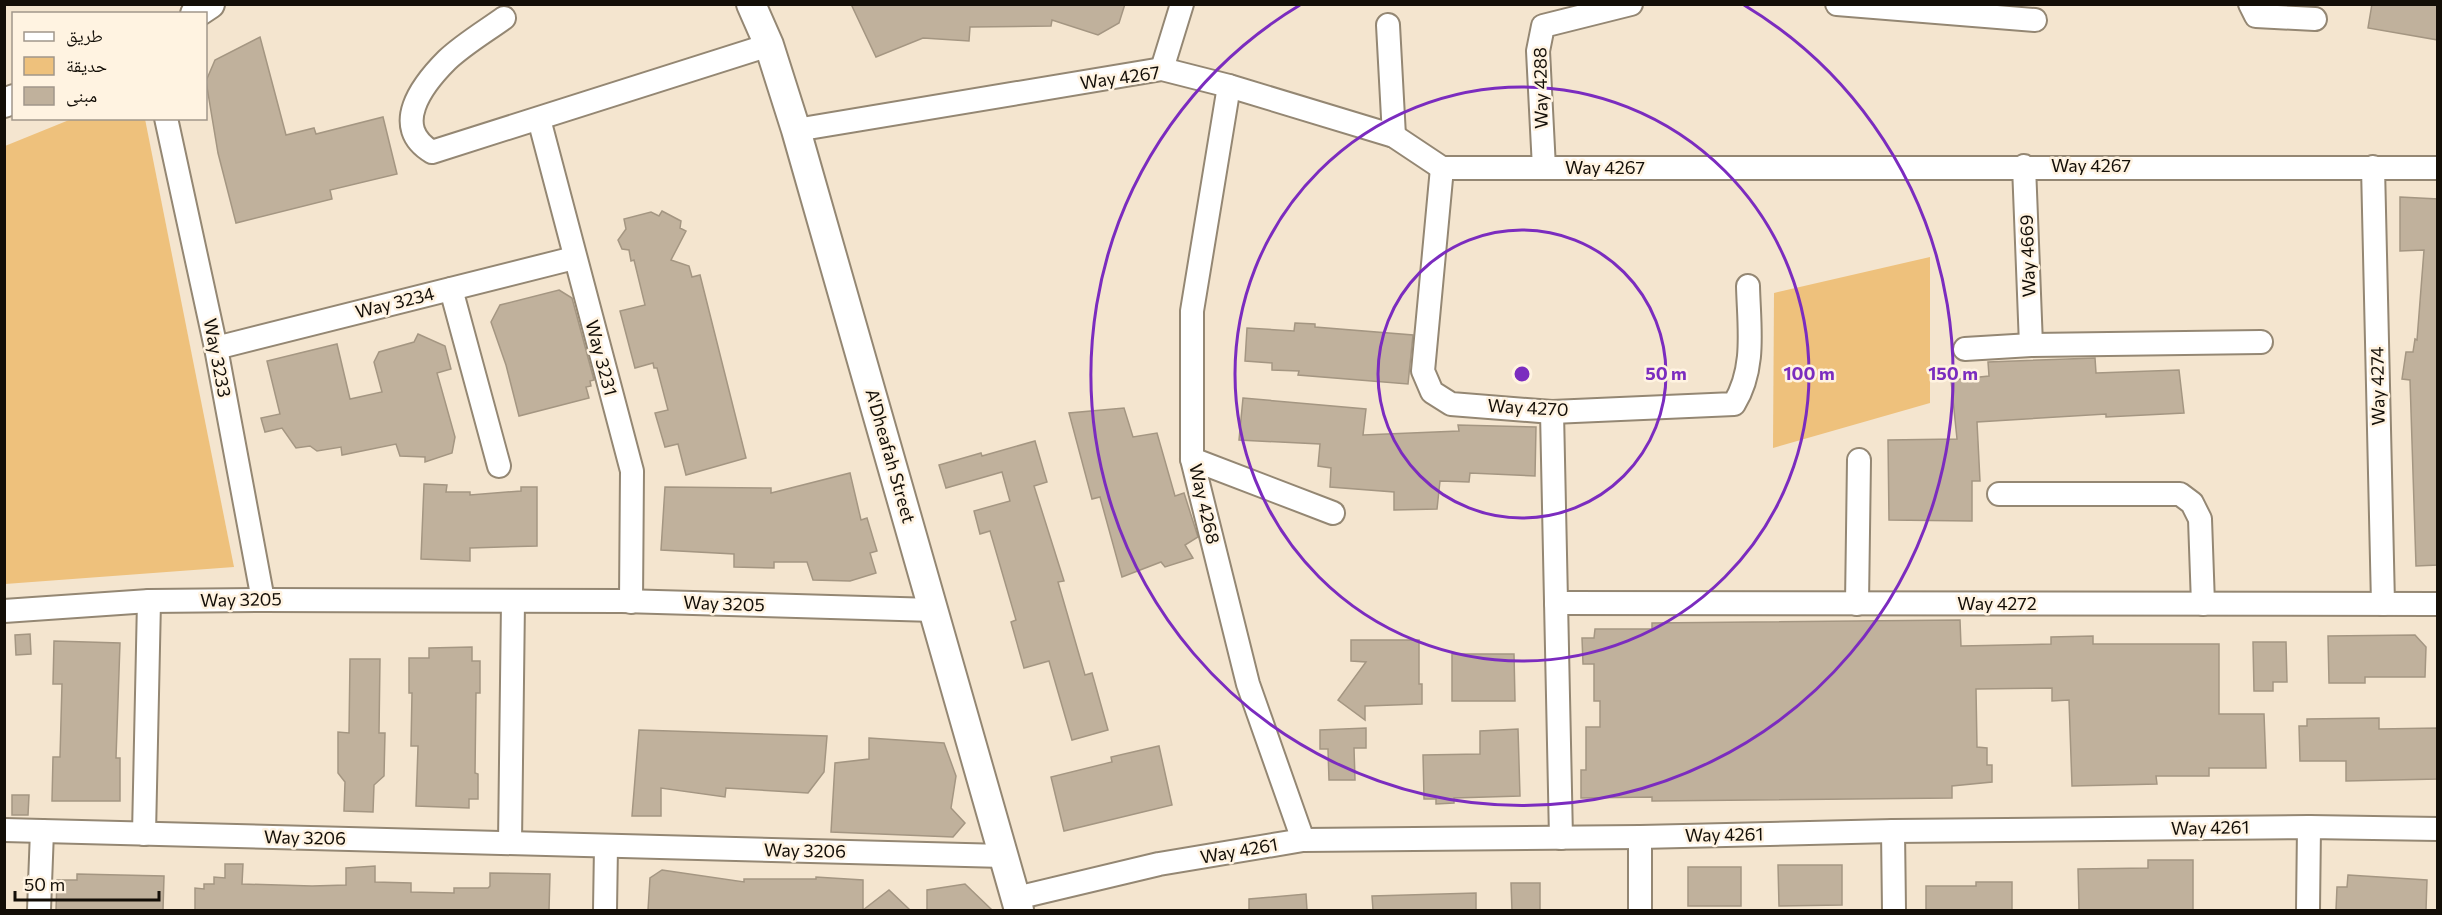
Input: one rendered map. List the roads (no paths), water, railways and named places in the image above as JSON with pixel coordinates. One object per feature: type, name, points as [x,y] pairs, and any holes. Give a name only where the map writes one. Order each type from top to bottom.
[{"type":"street","name":"A'Dheafah Street","points":[[751,4],[769,45],[796,130],[1017,904]]},
{"type":"street","points":[[1162,69],[1182,4]]},
{"type":"street","name":"Way 4288","points":[[1544,168],[1538,51],[1543,26],[1631,4]]},
{"type":"street","points":[[1837,4],[2035,20]]},
{"type":"street","points":[[2250,4],[2256,16],[2315,19]]},
{"type":"street","points":[[504,18],[449,58],[428,82],[412,110],[411,128],[419,144],[432,152],[769,45]]},
{"type":"street","points":[[1388,25],[1394,136]]},
{"type":"street","name":"Way 4267","points":[[796,130],[1162,69],[1229,86],[1394,136],[1442,168],[2024,166],[2438,168]]},
{"type":"street","name":"Way 4268","points":[[1229,86],[1192,310],[1192,459],[1248,684],[1303,840]]},
{"type":"street","name":"Way 3231","points":[[538,119],[632,471],[631,602]]},
{"type":"street","name":"Way 3233","points":[[166,120],[216,348],[263,600]]},
{"type":"street","name":"Way 4669","points":[[2024,166],[2031,345]]},
{"type":"street","name":"Way 4274","points":[[2373,167],[2383,604]]},
{"type":"street","name":"Way 4270","points":[[1442,168],[1423,372],[1432,392],[1451,404],[1552,412],[1734,404],[1750,361],[1748,286]]},
{"type":"street","name":"Way 3234","points":[[216,348],[574,258]]},
{"type":"street","points":[[452,289],[499,466]]},
{"type":"street","points":[[1965,349],[2031,345],[2261,342]]},
{"type":"street","points":[[1552,412],[1561,838]]},
{"type":"street","points":[[1192,459],[1333,513]]},
{"type":"street","points":[[1857,604],[1859,460]]},
{"type":"street","points":[[1999,494],[2180,494],[2192,503],[2200,519],[2203,604]]},
{"type":"street","name":"Way 3205","points":[[4,611],[149,602],[263,600],[631,602],[934,610]]},
{"type":"street","points":[[510,843],[513,601]]},
{"type":"street","points":[[144,834],[149,602]]},
{"type":"street","name":"Way 4272","points":[[1556,603],[2438,604]]},
{"type":"street","points":[[2308,910],[2309,827]]},
{"type":"street","name":"Way 4261","points":[[1017,904],[1159,864],[1303,840],[1640,837],[1893,831],[2309,827],[2438,829]]},
{"type":"street","name":"Way 3206","points":[[4,830],[1004,856]]},
{"type":"street","points":[[39,910],[42,831]]},
{"type":"street","points":[[1893,831],[1894,910]]},
{"type":"street","points":[[1640,837],[1640,910]]},
{"type":"street","points":[[605,910],[606,846]]}]
